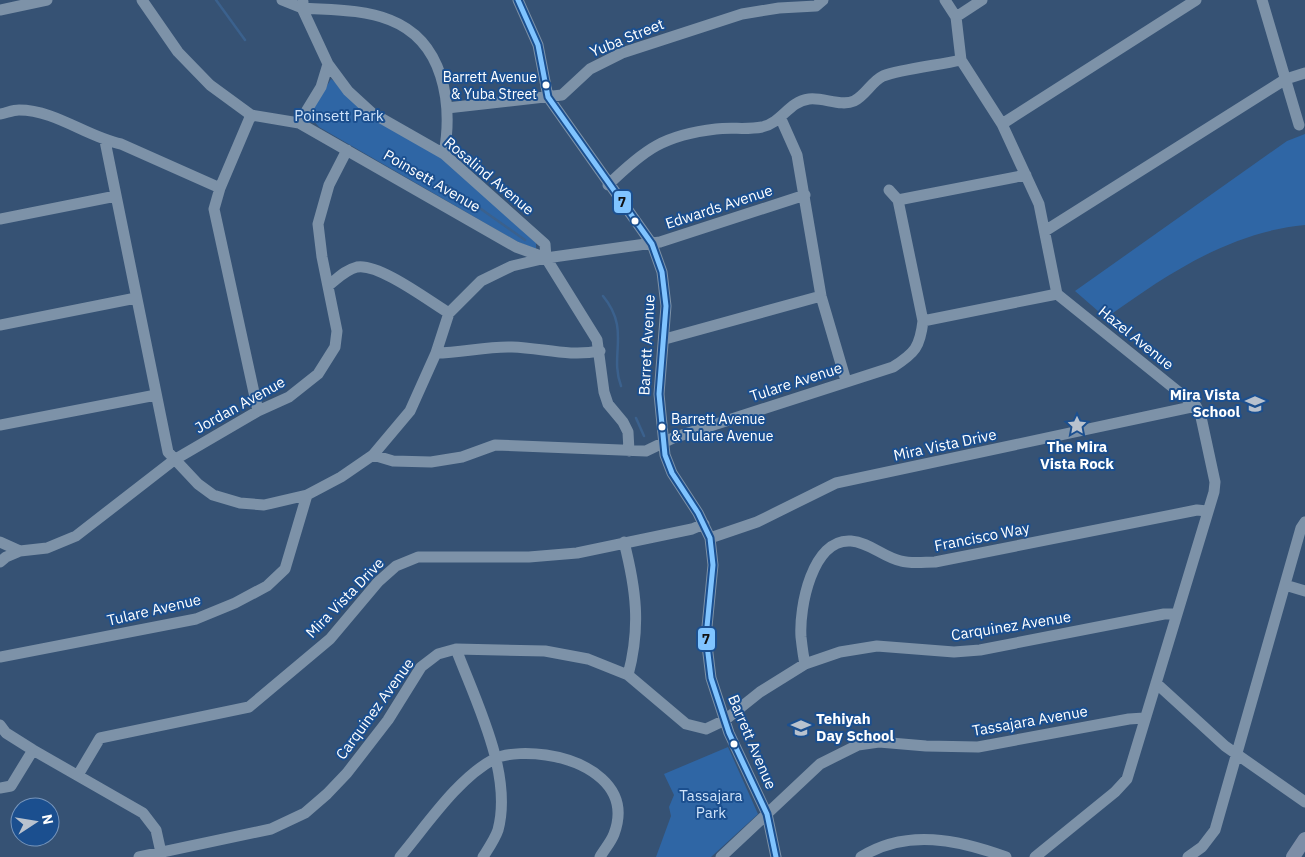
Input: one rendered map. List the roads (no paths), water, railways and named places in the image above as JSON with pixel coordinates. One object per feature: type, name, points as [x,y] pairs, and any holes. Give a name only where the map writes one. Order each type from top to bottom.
[{"type":"main road","points":[[1293,857],[1305,839]]},
{"type":"street","points":[[0,10],[47,0]]},
{"type":"street","name":"Poinsett Avenue","points":[[142,0],[178,52],[210,85],[251,115],[299,123],[516,247],[546,258]]},
{"type":"street","points":[[282,0],[388,19],[412,31],[431,51],[442,78],[447,108],[444,154]]},
{"type":"street","name":"Barrett Avenue","points":[[518,0],[538,45],[548,96],[608,185],[652,244],[657,257],[665,289],[665,339],[659,394],[663,444],[672,473],[704,524],[710,538],[713,565],[706,637],[711,678],[725,720],[766,814],[776,857]]},
{"type":"street","name":"Yuba Street","points":[[447,108],[562,95],[590,70],[622,53],[742,14],[779,8],[816,6],[823,0]]},
{"type":"street","points":[[889,190],[898,200],[924,321],[1057,294],[1039,204],[1002,124],[961,60],[956,17],[945,0]]},
{"type":"street","points":[[956,17],[982,0]]},
{"type":"street","points":[[1002,124],[1196,0]]},
{"type":"street","points":[[1262,0],[1299,125]]},
{"type":"street","name":"Rosalind Avenue","points":[[302,4],[328,64],[348,91],[372,114],[444,154],[545,244],[546,258]]},
{"type":"street","points":[[608,185],[640,154],[660,143],[681,135],[717,129],[761,127],[781,119],[790,106],[810,99],[833,102],[854,101],[883,76],[961,60]]},
{"type":"street","points":[[299,123],[321,87],[328,64]]},
{"type":"street","points":[[1045,232],[1286,78],[1305,73]]},
{"type":"street","points":[[0,114],[18,110],[36,112],[105,141],[121,144],[220,188]]},
{"type":"street","points":[[251,115],[220,188],[214,209],[258,410]]},
{"type":"street","points":[[781,119],[797,155],[821,296],[846,381]]},
{"type":"street","points":[[105,141],[168,452],[174,460]]},
{"type":"street","name":"Jordan Avenue","points":[[0,562],[20,551],[47,548],[76,536],[174,460],[258,410],[289,397],[318,374],[335,347],[335,316],[318,224],[329,185],[347,150]]},
{"type":"street","points":[[898,200],[1026,175]]},
{"type":"street","name":"Edwards Avenue","points":[[174,460],[213,494],[240,503],[264,505],[307,495],[341,477],[373,455],[410,411],[436,353],[449,313],[481,281],[512,266],[546,258],[652,244],[805,195]]},
{"type":"street","points":[[0,219],[116,196]]},
{"type":"street","points":[[546,258],[593,333],[600,352],[604,392],[608,404],[623,422],[628,432],[629,451]]},
{"type":"street","points":[[328,286],[342,274],[357,267],[375,269],[449,313]]},
{"type":"street","name":"Hazel Avenue","points":[[1057,294],[1196,406]]},
{"type":"street","points":[[665,339],[821,296]]},
{"type":"street","points":[[0,325],[136,298]]},
{"type":"street","name":"Tulare Avenue","points":[[373,455],[394,461],[431,462],[462,457],[495,445],[646,451],[672,438],[893,367],[911,355],[921,341],[924,321]]},
{"type":"street","points":[[436,353],[514,347],[556,354],[580,355],[600,352]]},
{"type":"street","points":[[0,424],[156,395]]},
{"type":"street","points":[[1039,854],[1115,792],[1126,779],[1215,482],[1201,417],[1196,406]]},
{"type":"street","name":"Mira Vista Drive","points":[[710,538],[757,522],[836,483],[1196,406]]},
{"type":"street","name":"Tulare Avenue","points":[[0,657],[196,619],[235,603],[267,586],[285,569],[307,495]]},
{"type":"street","name":"Francisco Way","points":[[804,664],[801,636],[810,575],[826,551],[836,545],[850,541],[866,545],[902,562],[935,562],[1197,510],[1207,511]]},
{"type":"street","points":[[1188,857],[1202,847],[1215,830],[1301,528],[1305,522]]},
{"type":"street","name":"Mira Vista Drive","points":[[78,775],[100,738],[248,707],[330,639],[378,582],[396,566],[418,557],[529,557],[577,553],[692,529],[704,524]]},
{"type":"street","points":[[0,542],[20,551]]},
{"type":"street","points":[[624,542],[635,585],[637,609],[632,660],[628,674]]},
{"type":"street","points":[[1285,585],[1305,591]]},
{"type":"street","name":"Carquinez Avenue","points":[[138,857],[162,855],[271,829],[305,813],[347,773],[388,720],[421,667],[438,654],[456,649],[545,651],[588,659],[628,674],[686,724],[706,729],[725,720],[760,692],[804,664],[840,652],[877,646],[946,652],[980,650],[1164,614],[1176,614]]},
{"type":"street","points":[[456,649],[496,758],[502,794],[498,831],[483,857]]},
{"type":"street","points":[[1156,683],[1237,754],[1305,802]]},
{"type":"street","name":"Tassajara Avenue","points":[[721,857],[820,764],[858,745],[879,742],[926,746],[978,747],[1129,718],[1144,718]]},
{"type":"street","points":[[0,726],[6,733],[33,750],[144,813],[156,830],[162,855]]},
{"type":"street","points":[[0,788],[12,786],[33,750]]},
{"type":"street","points":[[400,857],[470,775],[496,758],[531,753],[564,758],[589,768],[604,781],[615,798],[617,817],[614,834],[600,857]]},
{"type":"street","points":[[861,857],[885,845],[923,839],[956,841],[1006,857]]},
{"type":"waterway","points":[[216,0],[245,40]]},
{"type":"waterway","points":[[447,185],[525,240]]},
{"type":"waterway","points":[[603,296],[616,320],[618,331],[617,363],[621,386]]},
{"type":"waterway","points":[[636,418],[644,436]]},
{"type":"place","name":"Barrett Avenue & Yuba Street","points":[[546,85]]},
{"type":"place","name":"Mira Vista School","points":[[1255,404]]},
{"type":"place","name":"The Mira Vista Rock","points":[[1077,425]]},
{"type":"place","name":"Barrett Avenue & Tulare Avenue","points":[[662,427]]},
{"type":"place","name":"Tehiyah Day School","points":[[801,728]]},
{"type":"park label","name":"Poinsett Park","points":[[339,116]]},
{"type":"park label","name":"Tassajara Park","points":[[711,804]]}]
